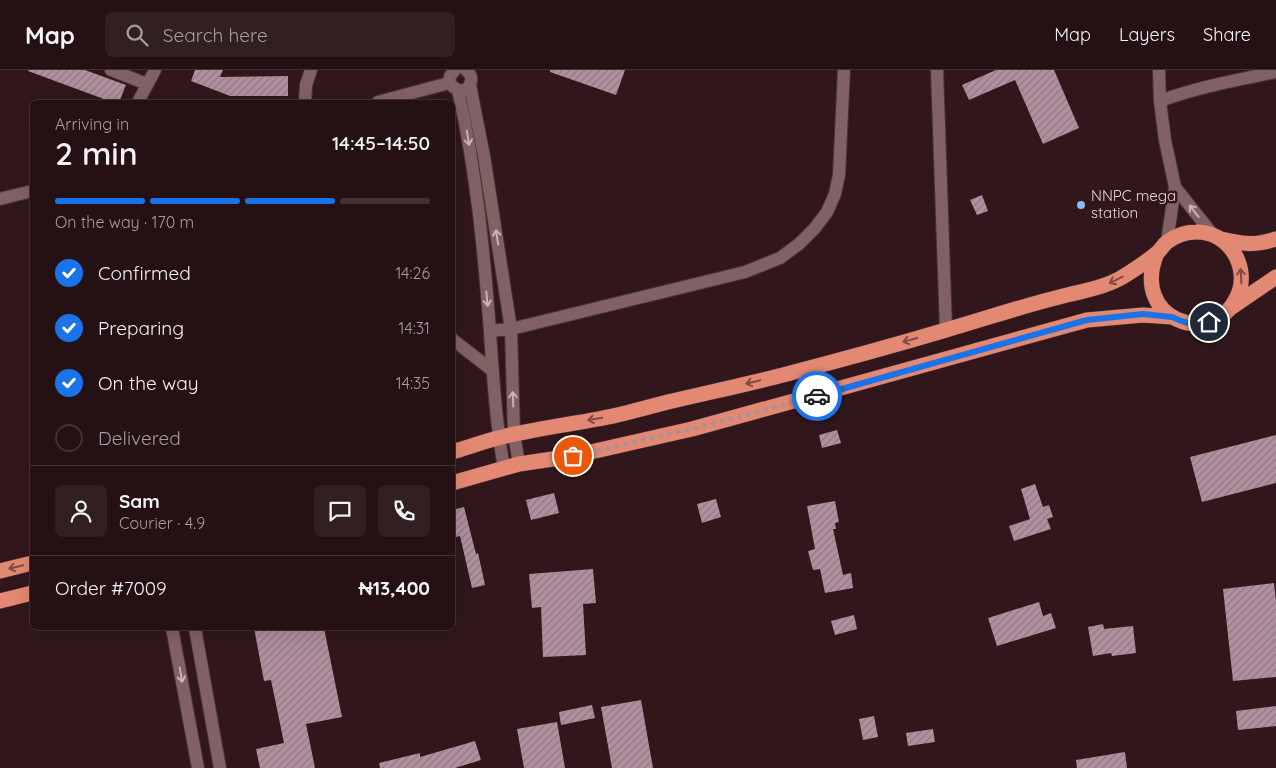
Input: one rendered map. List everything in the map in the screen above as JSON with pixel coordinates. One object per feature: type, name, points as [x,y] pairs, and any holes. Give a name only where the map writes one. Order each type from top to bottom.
[{"type":"highway","points":[[455,451],[514,434],[608,417],[783,375],[946,330],[1038,302],[1100,287],[1119,279],[1157,254],[1167,242],[1181,234],[1197,231],[1245,244],[1261,244],[1276,240]]},
{"type":"highway","points":[[1217,236],[1234,252],[1241,271],[1238,297],[1231,308]]},
{"type":"highway","points":[[1157,254],[1152,267],[1150,281],[1154,295],[1161,307],[1172,317]]},
{"type":"highway","points":[[455,482],[519,464],[573,456],[692,429],[1087,320],[1143,314],[1172,317],[1196,324],[1209,322],[1221,316],[1276,277]]},
{"type":"highway","points":[[0,571],[30,564]]},
{"type":"highway","points":[[0,601],[30,594]]},
{"type":"street","points":[[111,70],[147,84]]},
{"type":"street","points":[[139,100],[154,70]]},
{"type":"street","points":[[304,100],[306,85],[311,70]]},
{"type":"street","points":[[455,70],[450,76],[464,116],[475,182],[490,331],[498,438],[504,468]]},
{"type":"street","points":[[490,331],[511,329],[745,272],[780,258],[799,244],[815,228],[827,212],[835,194],[839,175],[844,70]]},
{"type":"street","points":[[938,70],[946,330]]},
{"type":"street","points":[[1160,70],[1160,101],[1165,140],[1175,187],[1167,242]]},
{"type":"street","points":[[1160,101],[1181,93],[1227,81],[1276,72]]},
{"type":"street","points":[[387,100],[453,86],[465,90],[472,75]]},
{"type":"street","points":[[472,75],[511,329],[514,434],[519,464]]},
{"type":"street","points":[[1175,187],[1217,236]]},
{"type":"street","points":[[0,199],[30,192]]},
{"type":"street","points":[[455,341],[492,371]]},
{"type":"street","points":[[172,630],[198,768]]},
{"type":"street","points":[[195,630],[220,768]]},
{"type":"building","points":[[85,70],[126,85],[120,100],[107,100],[28,71]]},
{"type":"building","points":[[195,70],[223,70],[220,77],[288,76],[288,96],[230,96],[191,81]]},
{"type":"building","points":[[550,70],[625,70],[616,95],[550,72]]},
{"type":"building","points":[[996,70],[1054,70],[1079,128],[1043,144],[1015,80],[969,100],[962,85]]},
{"type":"building","points":[[982,195],[988,211],[977,215],[970,200]]},
{"type":"building","points":[[837,430],[841,443],[822,448],[819,435]]},
{"type":"building","points":[[1276,435],[1276,483],[1202,502],[1190,457]]},
{"type":"building","points":[[1035,484],[1043,507],[1049,505],[1053,517],[1047,519],[1051,529],[1014,541],[1009,526],[1030,519],[1021,489]]},
{"type":"building","points":[[554,493],[559,513],[531,520],[526,500]]},
{"type":"building","points":[[716,499],[721,517],[702,523],[697,504]]},
{"type":"building","points":[[835,501],[839,522],[835,523],[836,529],[833,529],[843,575],[851,573],[853,588],[825,593],[820,569],[813,570],[808,551],[815,549],[807,506]]},
{"type":"building","points":[[464,507],[476,554],[478,553],[485,585],[472,588],[460,536],[455,537],[455,509]]},
{"type":"building","points":[[593,569],[596,603],[583,604],[586,655],[543,657],[541,607],[532,608],[529,574]]},
{"type":"building","points":[[1274,583],[1276,601],[1276,677],[1233,681],[1223,589]]},
{"type":"building","points":[[1039,602],[1043,616],[1051,613],[1056,628],[997,646],[988,618]]},
{"type":"building","points":[[854,615],[857,629],[835,635],[831,621]]},
{"type":"building","points":[[1103,624],[1104,629],[1133,626],[1136,653],[1112,656],[1111,653],[1093,656],[1088,627]]},
{"type":"building","points":[[254,630],[324,630],[342,717],[306,724],[315,768],[260,768],[256,749],[284,743],[271,680],[264,681]]},
{"type":"building","points":[[641,700],[653,768],[612,768],[601,707]]},
{"type":"building","points":[[592,705],[595,718],[561,725],[559,712]]},
{"type":"building","points":[[1276,706],[1276,726],[1238,730],[1236,711]]},
{"type":"building","points":[[874,716],[878,737],[863,740],[859,719]]},
{"type":"building","points":[[557,722],[565,768],[524,768],[517,729]]},
{"type":"building","points":[[933,729],[935,742],[908,746],[906,733]]},
{"type":"building","points":[[475,741],[481,760],[455,768],[380,768],[379,763],[420,753],[420,757]]},
{"type":"building","points":[[1125,752],[1127,768],[1077,768],[1076,760]]},
{"type":"way so far","points":[[573,456],[692,429],[817,396]]},
{"type":"place","name":"NNPC mega station","points":[[1081,205]]},
{"type":"route","points":[[817,396],[1087,320],[1143,314],[1172,317],[1196,324],[1209,322]]}]
